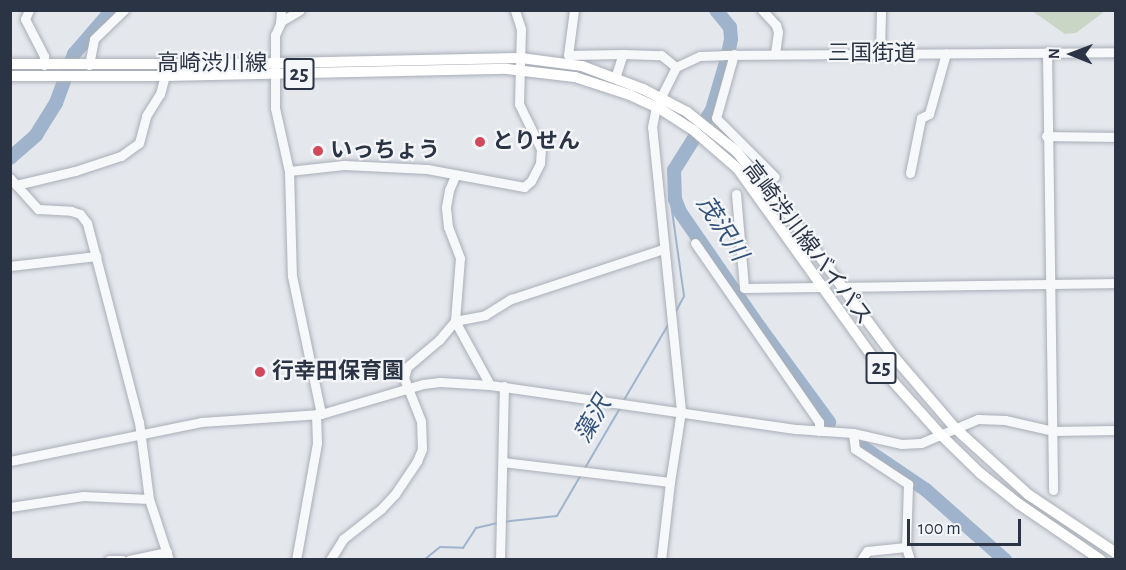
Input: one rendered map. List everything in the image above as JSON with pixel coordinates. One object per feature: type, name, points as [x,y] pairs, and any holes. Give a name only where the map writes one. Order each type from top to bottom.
[{"type":"main road","name":"高崎渋川線バイパス","points":[[520,64],[563,62],[615,78],[736,151],[762,180],[895,358],[955,428],[1029,495],[1116,553]]},
{"type":"main road","name":"高崎渋川線","points":[[10,64],[44,65],[61,70]]},
{"type":"main road","name":"高崎渋川線","points":[[10,76],[61,70],[168,64],[275,69]]},
{"type":"main road","name":"高崎渋川線","points":[[82,69],[164,76],[275,69],[520,64]]},
{"type":"main road","name":"高崎渋川線バイパス","points":[[520,64],[575,77],[658,102]]},
{"type":"main road","name":"高崎渋川線バイパス","points":[[700,128],[738,169],[880,367],[941,435],[980,473],[1019,504],[1101,560]]},
{"type":"street","points":[[29,10],[24,19],[44,56],[44,65]]},
{"type":"street","points":[[82,69],[94,39],[124,10]]},
{"type":"street","points":[[281,10],[275,35],[275,108],[290,171],[292,276],[319,414],[296,560]]},
{"type":"street","points":[[280,21],[300,10]]},
{"type":"street","points":[[290,171],[344,165],[427,169],[518,188],[531,181],[540,163],[541,148],[519,104],[521,29],[516,10]]},
{"type":"street","points":[[574,10],[568,55],[661,55],[676,67],[658,102],[652,127],[681,411],[661,560]]},
{"type":"street","points":[[762,10],[776,25],[778,32],[775,54]]},
{"type":"street","points":[[880,54],[881,10]]},
{"type":"street","points":[[1047,52],[1046,136],[1053,490]]},
{"type":"street","name":"三国街道","points":[[676,67],[700,56],[734,54],[1116,52]]},
{"type":"street","points":[[910,173],[921,118],[930,114],[946,53]]},
{"type":"street","points":[[615,78],[623,54]]},
{"type":"street","points":[[734,54],[716,118],[775,177]]},
{"type":"street","points":[[13,181],[75,171],[121,156],[139,144],[146,116],[160,94],[168,64]]},
{"type":"street","points":[[1046,136],[1116,137]]},
{"type":"street","points":[[455,176],[449,190],[446,207],[448,227],[460,257],[455,321],[490,385]]},
{"type":"street","points":[[13,181],[38,209],[71,211],[80,214],[87,223],[104,294],[128,375],[140,434],[149,499],[168,556],[129,560]]},
{"type":"street","points":[[736,194],[744,288],[821,287]]},
{"type":"street","points":[[695,243],[819,422],[819,431]]},
{"type":"street","points":[[330,560],[343,539],[381,509],[395,494],[417,461],[423,437],[410,388],[405,378],[407,367],[439,340],[455,321],[485,315],[511,299],[663,249]]},
{"type":"street","points":[[10,266],[96,256]]},
{"type":"street","points":[[842,287],[1116,283]]},
{"type":"street","points":[[10,461],[201,422],[319,414],[410,388],[446,382],[504,386],[819,431],[854,433],[901,444],[921,443],[986,418],[1053,431],[1116,430]]},
{"type":"street","points":[[500,560],[504,386]]},
{"type":"street","points":[[854,433],[855,449],[908,484],[906,547],[910,560]]},
{"type":"street","points":[[503,462],[670,482]]},
{"type":"street","points":[[10,507],[83,496],[149,499]]},
{"type":"street","points":[[861,560],[867,551],[906,547]]},
{"type":"street","points":[[109,560],[122,560]]},
{"type":"green space","points":[[1032,11],[1105,11],[1076,33],[1065,34]]},
{"type":"waterway","points":[[10,158],[36,135],[56,103],[74,54],[112,10]]},
{"type":"waterway","name":"茂沢川","points":[[716,10],[730,27],[731,39],[727,59],[712,110],[674,170],[675,199],[680,212],[760,328],[829,422]]},
{"type":"waterway","name":"藻沢","points":[[674,315],[684,296],[671,203],[675,199]]},
{"type":"waterway","name":"藻沢","points":[[624,400],[668,325]]},
{"type":"waterway","name":"藻沢","points":[[585,468],[620,408]]},
{"type":"waterway","name":"茂沢川","points":[[864,448],[926,490],[1005,560]]},
{"type":"waterway","name":"藻沢","points":[[502,522],[557,516],[581,475]]},
{"type":"waterway","name":"藻沢","points":[[424,560],[440,547],[463,548],[476,528],[497,523]]},
{"type":"place","name":"とりせん","points":[[480,142]]},
{"type":"place","name":"いっちょう","points":[[318,151]]},
{"type":"place","name":"行幸田保育園","points":[[260,372]]}]
